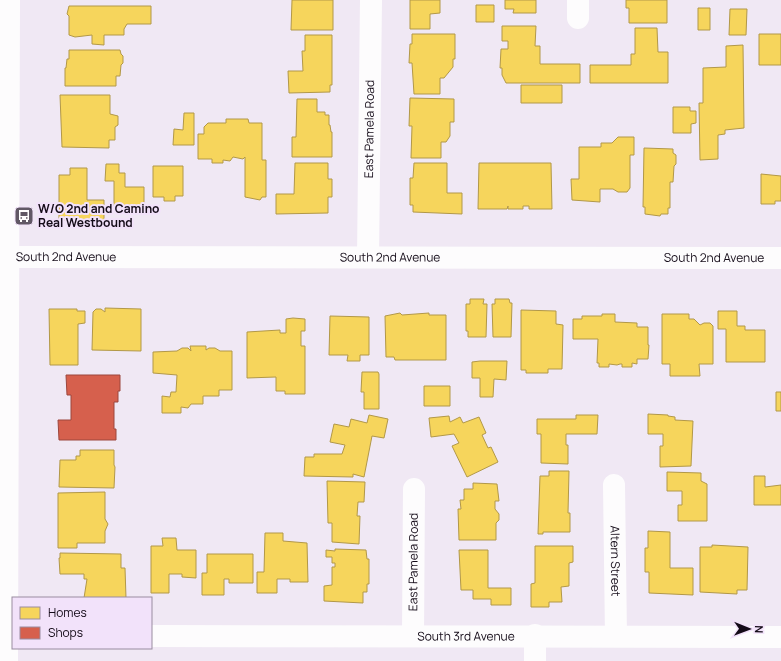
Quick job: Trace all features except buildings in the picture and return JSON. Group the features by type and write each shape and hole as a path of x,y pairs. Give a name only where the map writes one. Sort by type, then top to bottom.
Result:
{"street":[{"path":"7,661 10,636 4,257 9,0"},
{"name":"East Pamela Road","path":"368,257 371,0"},
{"name":"South 2nd Avenue","path":"4,257 781,258"},
{"name":"Altern Street","path":"614,486 616,636"},
{"name":"East Pamela Road","path":"413,635 414,489"},
{"path":"535,635 535,661"},
{"name":"South 3rd Avenue","path":"152,636 535,635 781,637"}],"place":[{"name":"W/O 2nd and Camino Real Westbound","path":"24,216"}]}
